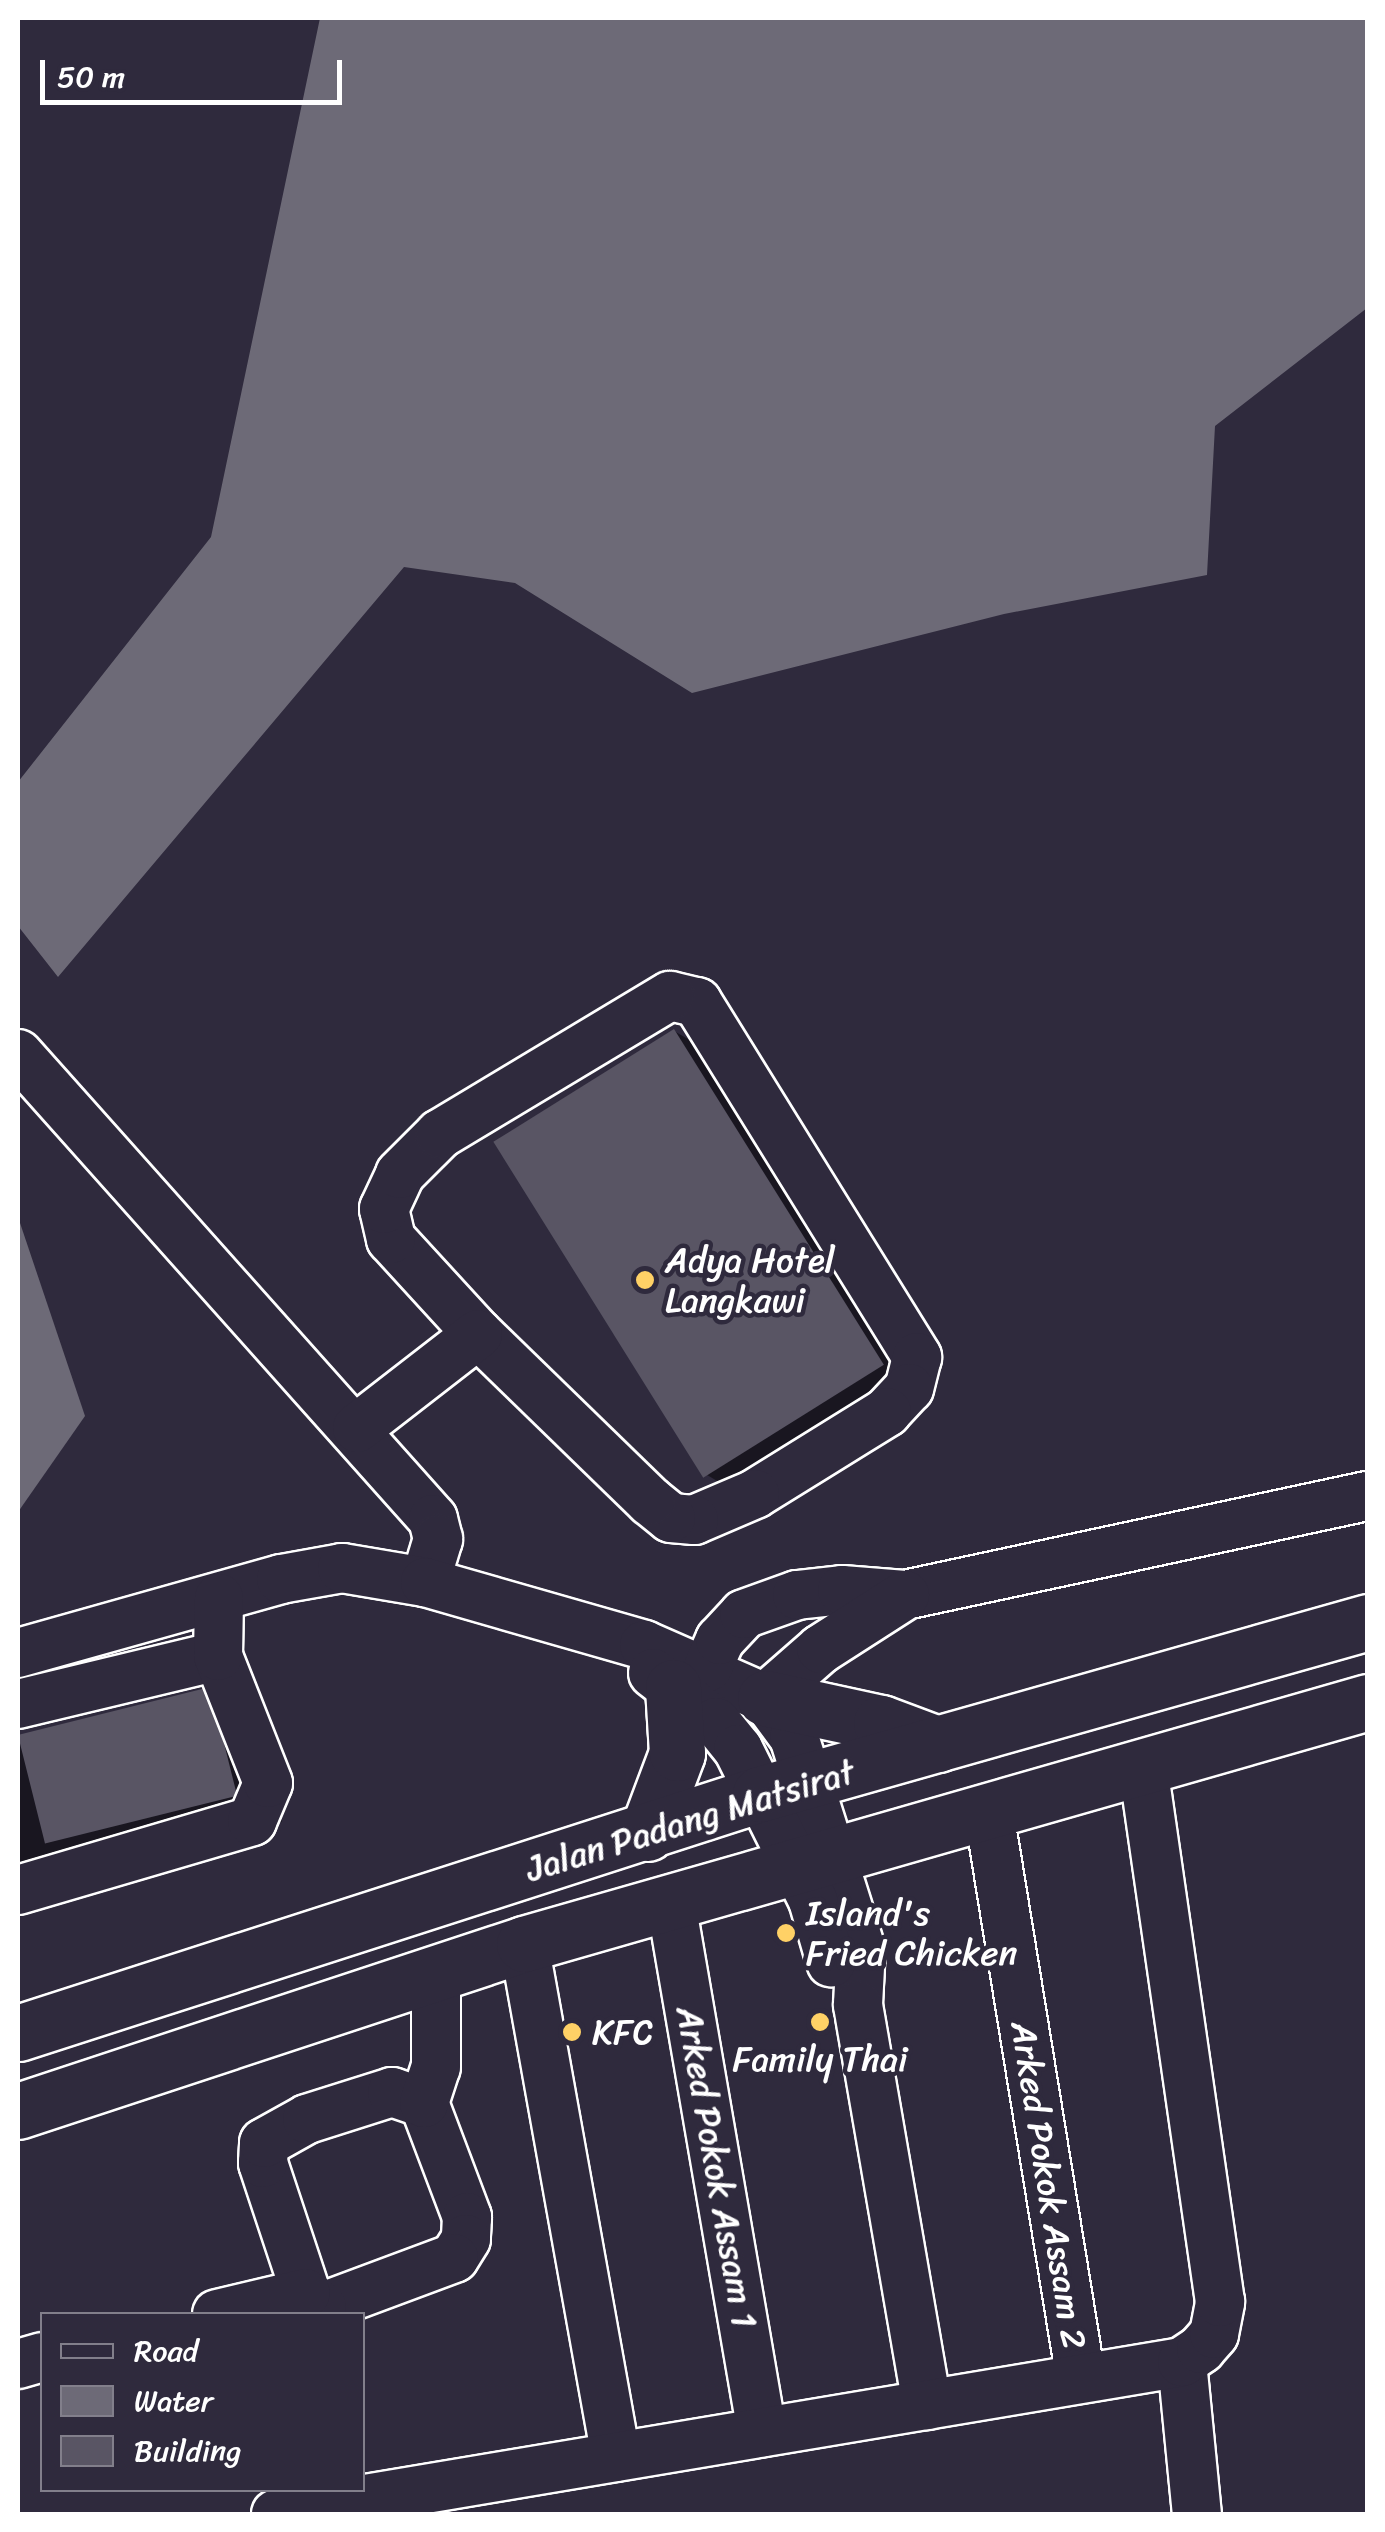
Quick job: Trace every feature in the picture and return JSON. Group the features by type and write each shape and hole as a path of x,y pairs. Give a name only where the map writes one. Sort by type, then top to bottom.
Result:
{"main road":[{"name":"Jalan Padang Matsirat","path":"18,2033 784,1788 1368,1622"},
{"path":"647,1833 677,1753 690,1677"},
{"path":"765,1698 881,1723 937,1744"},
{"name":"Jalan Padang Matsirat","path":"18,2110 524,1944 1368,1702"}],"street":[{"path":"670,996 697,1002 917,1357 909,1388 887,1412 755,1494 694,1520 671,1518 650,1501 478,1334 391,1239 384,1209 400,1174 440,1134 670,996"},
{"path":"18,1054 357,1428 434,1519 438,1539 424,1582"},
{"path":"357,1428 478,1334"},
{"path":"690,1677 744,1614 842,1590 905,1595 1368,1496"},
{"path":"18,1652 342,1568 424,1582 602,1635 690,1677 765,1698 788,1725 784,1788"},
{"path":"765,1698 821,1649 905,1595"},
{"path":"18,1890 252,1821 268,1782 218,1656 219,1598"},
{"path":"18,1704 218,1656"},
{"path":"690,1677 729,1736 784,1788 815,1862 861,1949 858,2005 927,2405"},
{"path":"276,2514 472,2498 616,2457 1182,2362 1214,2334 1220,2302 1143,1767"},
{"name":"Arked Pokok Assam 2","path":"989,1813 1081,2378"},
{"name":"Arked Pokok Assam 1","path":"671,1903 762,2432"},
{"path":"524,1944 616,2457"},
{"path":"424,2103 392,2092 307,2118 264,2144 264,2162 306,2292 322,2307 454,2258 466,2240 466,2218 424,2103 436,2067 436,1972"},
{"path":"225,2312 306,2292"},
{"path":"1182,2362 1197,2514"}],"water":[{"path":"320,18 1367,18 1367,308 1215,426 1207,575 1004,614 692,693 515,583 404,567 58,977 18,926 18,782 211,537"},
{"path":"18,1217 85,1416 18,1512"}],"building":[{"path":"674,1029 884,1365 703,1478 493,1142"},
{"path":"210,1687 237,1796 45,1844 18,1735"}],"place":[{"name":"Adya Hotel Langkawi","path":"645,1280"},
{"name":"Island's Fried Chicken","path":"786,1933"},
{"name":"Family Thai","path":"820,2022"},
{"name":"KFC","path":"572,2032"}]}
